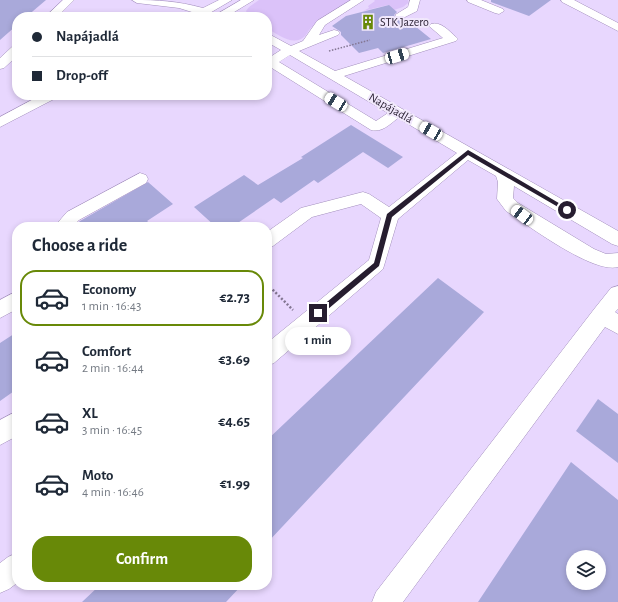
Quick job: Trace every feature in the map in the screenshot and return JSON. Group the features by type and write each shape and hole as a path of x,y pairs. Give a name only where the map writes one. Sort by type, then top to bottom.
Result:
{"street":[{"path":"56,12 69,0"},
{"path":"137,0 180,5 207,12"},
{"path":"217,12 226,0"},
{"path":"220,12 249,0"},
{"path":"309,41 321,23 359,0"},
{"path":"401,15 413,9 415,0"},
{"path":"472,0 499,11"},
{"path":"566,0 618,28"},
{"path":"334,75 452,39 435,26"},
{"path":"272,61 309,41 334,33"},
{"name":"Napájadlá","path":"272,40 618,240"},
{"path":"0,65 12,54"},
{"path":"272,63 376,127 398,112"},
{"path":"0,123 42,100"},
{"path":"272,352 377,264 390,216 468,152"},
{"path":"504,173 506,182 505,199 512,207 588,254 601,260 613,262 618,260"},
{"path":"67,222 73,216 140,179"},
{"path":"272,237 307,212 363,198 390,216"},
{"path":"386,602 610,320 618,294"},
{"path":"0,310 12,302"},
{"path":"0,434 12,426"},
{"path":"0,580 12,570"}],"path":[{"path":"309,60 326,52 370,40"},
{"path":"272,289 306,323"}],"shaded area":[{"path":"259,0 353,0 312,27 302,39 297,40 286,39 272,31 272,12 246,12 249,7"},
{"path":"374,0 408,0 408,3 403,7 394,10 388,5 363,11 369,8 368,6 375,1"}],"building":[{"path":"0,0 46,0 32,12 12,12 12,29 0,40"},
{"path":"491,0 551,0 529,16 491,2"},
{"path":"389,5 397,12 394,15 396,18 405,18 431,39 383,53 378,48 359,53 341,35 341,32 332,26 346,16"},
{"path":"351,125 403,157 388,168 363,152 318,183 314,180 281,203 274,198 239,222 210,222 194,207 244,175 258,185 303,158 301,157"},
{"path":"148,182 173,204 147,221 148,222 79,222"},
{"path":"438,278 484,312 272,538 272,435"},
{"path":"12,335 12,393 0,401 0,343"},
{"path":"598,399 618,414 618,463 576,431"},
{"path":"571,462 618,500 618,602 478,602"},
{"path":"95,590 237,590 226,602 82,602"}],"place":[{"name":"STK Jazero","path":"368,22"}],"route":[{"path":"318,313 377,264 390,216 468,152 567,210"}]}
